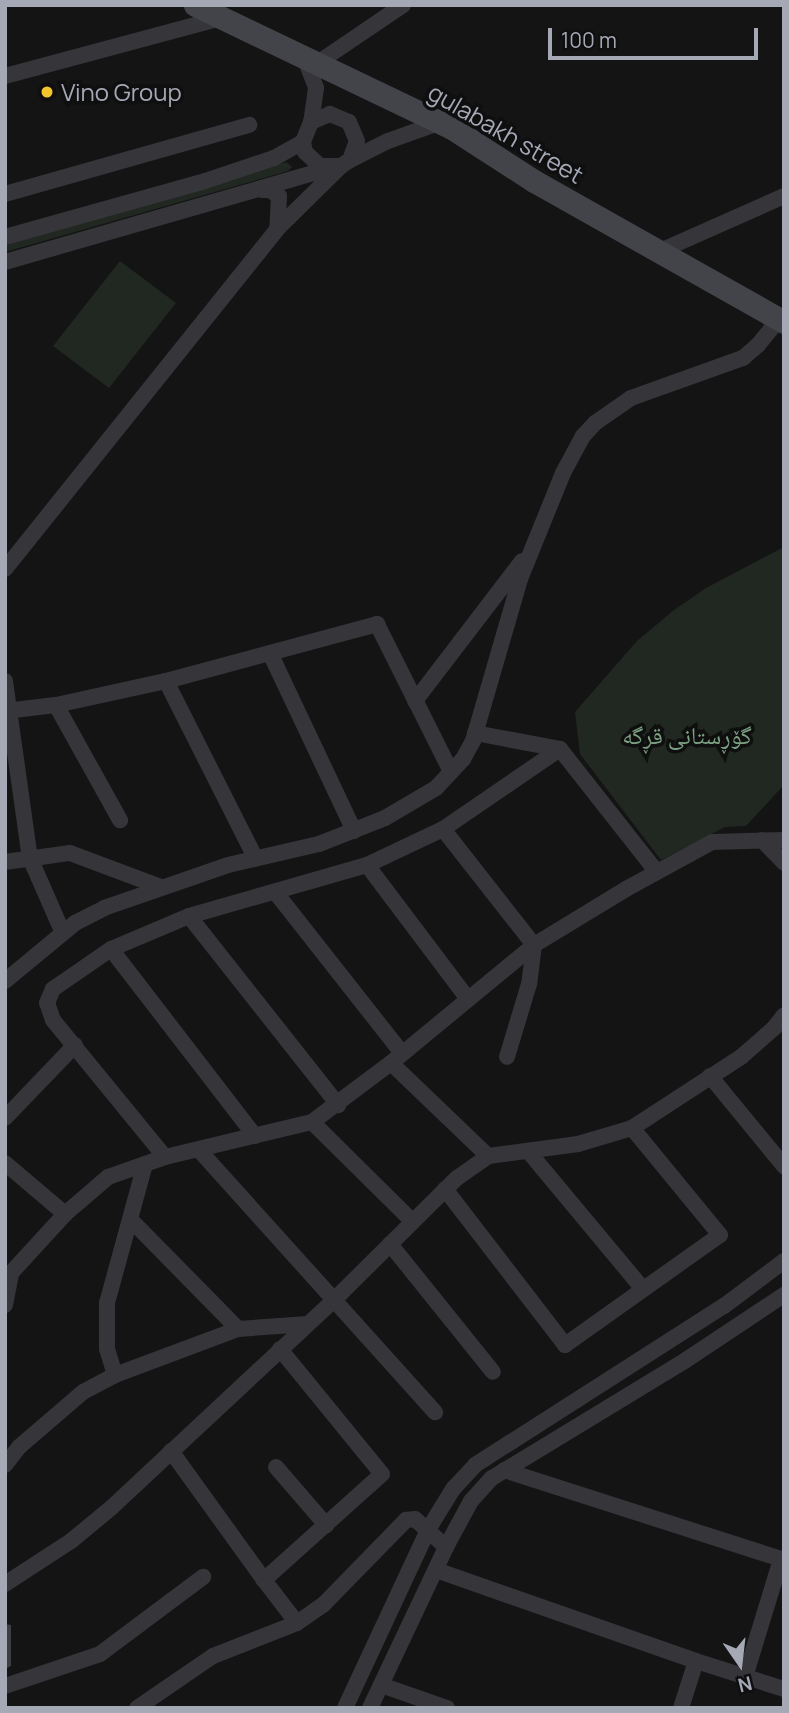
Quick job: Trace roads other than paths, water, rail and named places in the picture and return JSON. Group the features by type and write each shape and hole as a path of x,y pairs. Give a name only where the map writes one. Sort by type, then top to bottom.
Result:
{"street":[{"name":"gulabakh street","path":"195,5 218,19 441,122 534,181 782,320"},
{"path":"5,237 205,181 274,158 303,142 310,122 316,88 310,61 402,5"},
{"path":"5,76 218,19"},
{"path":"5,569 277,229 340,165 357,141 349,122 330,114 310,122"},
{"path":"5,262 262,190 340,165 388,141 441,122"},
{"path":"5,194 249,125"},
{"path":"303,142 311,161 340,165"},
{"path":"262,190 270,190 279,197 277,229"},
{"path":"660,251 784,196"},
{"path":"5,981 63,933 93,913 161,887 255,858 319,845 412,804 436,789 463,759 475,733 496,655 536,542 572,453 595,422 631,398 743,358 782,320"},
{"path":"415,701 536,542"},
{"path":"6,711 56,705 166,681 377,624 451,772"},
{"path":"270,653 354,831"},
{"path":"5,681 6,711 30,858 63,933"},
{"path":"166,681 255,858"},
{"path":"56,705 120,820"},
{"path":"475,733 560,749 656,871"},
{"path":"165,1157 54,1020 47,1003 53,989 111,949 189,916 367,865 443,829 560,749"},
{"path":"443,829 534,945 529,984 507,1057"},
{"path":"762,840 784,863"},
{"path":"5,1305 7,1271 65,1214 108,1177 165,1157 312,1122 397,1058 534,945 656,871 712,842 784,840"},
{"path":"5,862 70,853 161,887"},
{"path":"367,865 468,999"},
{"path":"276,893 397,1058 488,1156"},
{"path":"189,916 338,1105"},
{"path":"111,949 255,1136"},
{"path":"5,1584 88,1527 334,1300 445,1189 488,1156 578,1144 632,1128 740,1057 774,1028 784,1015"},
{"path":"5,1118 75,1045"},
{"path":"710,1076 784,1166"},
{"path":"312,1122 412,1221"},
{"path":"445,1189 565,1345 720,1234 632,1128"},
{"path":"199,1150 435,1412"},
{"path":"528,1151 643,1289"},
{"path":"5,1163 65,1214"},
{"path":"115,1375 107,1349 107,1303 145,1164"},
{"path":"131,1220 239,1329"},
{"path":"390,1244 493,1372"},
{"path":"345,1708 429,1528 453,1489 475,1465 724,1306 784,1261"},
{"path":"370,1708 446,1547 471,1501 504,1469 686,1360 784,1295"},
{"path":"5,1465 19,1447 83,1392 115,1375 239,1329 308,1324"},
{"path":"264,1580 382,1474 281,1349"},
{"path":"171,1451 297,1623"},
{"path":"276,1466 326,1524"},
{"path":"504,1469 782,1559 745,1677"},
{"path":"137,1708 213,1656 297,1623 323,1605 399,1524 415,1519 429,1528 446,1547"},
{"path":"436,1570 784,1689"},
{"path":"5,1686 100,1654 202,1577"},
{"path":"681,1708 696,1661"},
{"path":"380,1685 447,1708"}],"place":[{"name":"Vino Group","path":"47,92"}],"park label":[{"name":"گۆڕستانی قڕگە","path":"687,735"}]}
